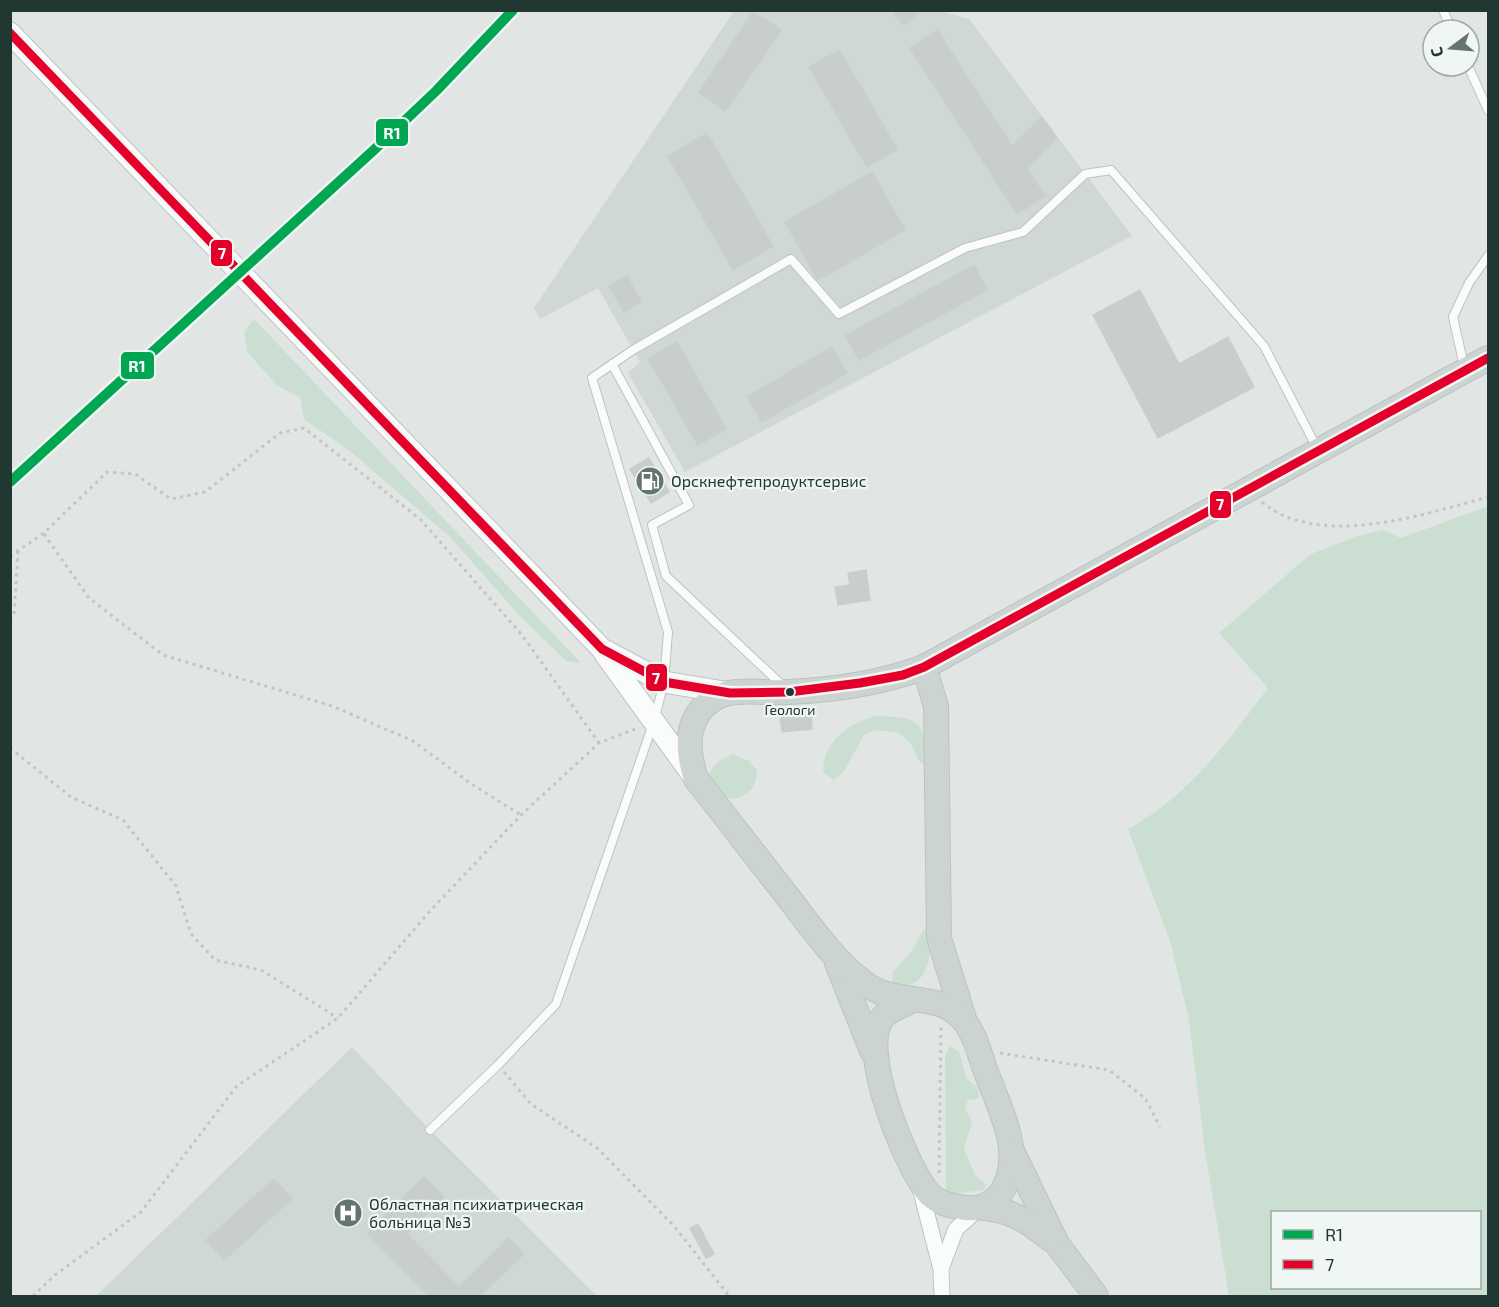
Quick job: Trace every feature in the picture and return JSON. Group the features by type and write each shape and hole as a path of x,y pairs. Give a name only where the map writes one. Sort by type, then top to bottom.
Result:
{"main road":[{"path":"10,33 602,649 696,779 833,956 870,988 911,1001 941,1003 965,1022"},
{"path":"602,649 664,682 730,693 789,692 903,675 924,667 1488,358"},
{"path":"924,667 936,706 939,938 965,1022 1005,1120 1012,1151 1057,1244 1096,1296"},
{"path":"696,779 689,758 688,741 692,725 712,700 730,693"},
{"path":"833,956 874,1057 901,1141 917,1176 928,1192 948,1205 998,1209 1017,1215 1057,1244"},
{"path":"874,1057 874,1040 880,1021 886,1013 911,1001"},
{"path":"981,1209 994,1202 1004,1186 1012,1151"}],"street":[{"path":"917,1176 941,1269 942,1296"},
{"path":"941,1269 956,1229 981,1209"}],"lane":[{"path":"1473,78 1488,110"},
{"path":"430,1130 498,1065 556,1004 654,721 664,682 668,632 592,378 791,259 839,314 965,248 1023,232 1085,174 1111,170 1264,346 1318,451"},
{"path":"1465,370 1453,318 1469,283 1488,256"},
{"path":"612,364 689,505 652,525 666,576 789,692"},
{"path":"652,580 666,576"}],"path":[{"path":"10,556 44,533 107,472 135,474 171,499 205,492 280,433 304,428 420,519 522,635 599,743"},
{"path":"1248,490 1266,505 1308,524 1339,527 1418,516 1488,497"},
{"path":"44,533 89,598 164,655 333,706 413,741 470,783 521,815"},
{"path":"10,620 14,615 18,550"},
{"path":"33,1296 55,1275 141,1212 237,1086 338,1018 429,912 521,815 599,743 654,721"},
{"path":"10,748 71,797 123,820 176,886 191,934 215,960 261,970 338,1018"},
{"path":"939,1201 941,1003"},
{"path":"977,1049 1110,1070 1144,1098 1160,1127"},
{"path":"498,1065 531,1104 605,1156 674,1226 729,1296"}],"shaded area":[{"path":"936,10 969,19 1132,236 685,472 628,373 640,362 598,288 540,319 534,308 734,11"},
{"name":"Областная психиатрическая больница №3","path":"352,1047 430,1130 597,1296 96,1296"}],"green space":[{"path":"254,319 581,663 566,661 521,617 449,536 351,452 304,419 300,398 277,385 247,352 244,332"},
{"path":"1488,506 1488,1296 1229,1296 1205,1151 1189,1020 1170,941 1128,829 1170,801 1206,766 1268,688 1219,633 1311,554 1357,536 1383,530 1401,538"},
{"path":"875,716 903,718 918,726 923,732 929,769 918,760 912,745 899,733 876,730 864,735 844,771 834,780 823,772 827,751 839,735 855,724"},
{"path":"733,754 749,761 757,771 751,789 735,799 723,796 708,778 717,763"},
{"path":"931,928 929,960 921,977 914,983 892,987 893,972 912,951 924,929"},
{"path":"950,1046 959,1051 966,1078 977,1087 979,1098 968,1100 965,1109 972,1122 964,1149 975,1175 986,1185 984,1190 953,1194 946,1190 945,1056"}],"building":[{"path":"891,10 918,10 919,12 904,25"},
{"path":"753,12 782,30 725,111 699,92"},
{"path":"937,30 1012,146 1042,117 1057,138 1027,169 1045,196 1017,214 910,48"},
{"path":"839,50 897,149 867,167 809,67"},
{"path":"707,133 773,246 733,270 668,156"},
{"path":"872,172 905,230 818,280 785,222"},
{"path":"974,265 987,290 859,360 846,335"},
{"path":"627,276 641,302 624,312 609,286"},
{"path":"1140,290 1179,364 1228,337 1254,387 1158,438 1093,315"},
{"path":"677,342 726,429 698,445 648,358"},
{"path":"832,347 847,373 762,422 747,397"},
{"name":"Орскнефтепродуктсервис","path":"649,458 669,492 651,503 630,469"},
{"path":"866,570 870,600 838,605 835,587 850,585 848,573"},
{"path":"811,714 812,729 782,732 780,717"},
{"path":"424,1177 444,1197 407,1234 459,1287 509,1238 524,1254 480,1296 429,1296 367,1233"},
{"path":"274,1179 292,1199 224,1260 206,1240"},
{"path":"698,1224 714,1254 706,1258 690,1228"}],"transit line":[{"name":"R1","path":"10,482 375,149 436,91 513,10"},
{"name":"7","path":"10,33 602,649 664,682 730,693 789,692 860,683 903,675 924,667 1488,358"}],"place":[{"name":"Орскнефтепродуктсервис","path":"650,481"},
{"name":"Геологи","path":"790,692"},
{"name":"Областная психиатрическая больница №3","path":"348,1213"}]}
